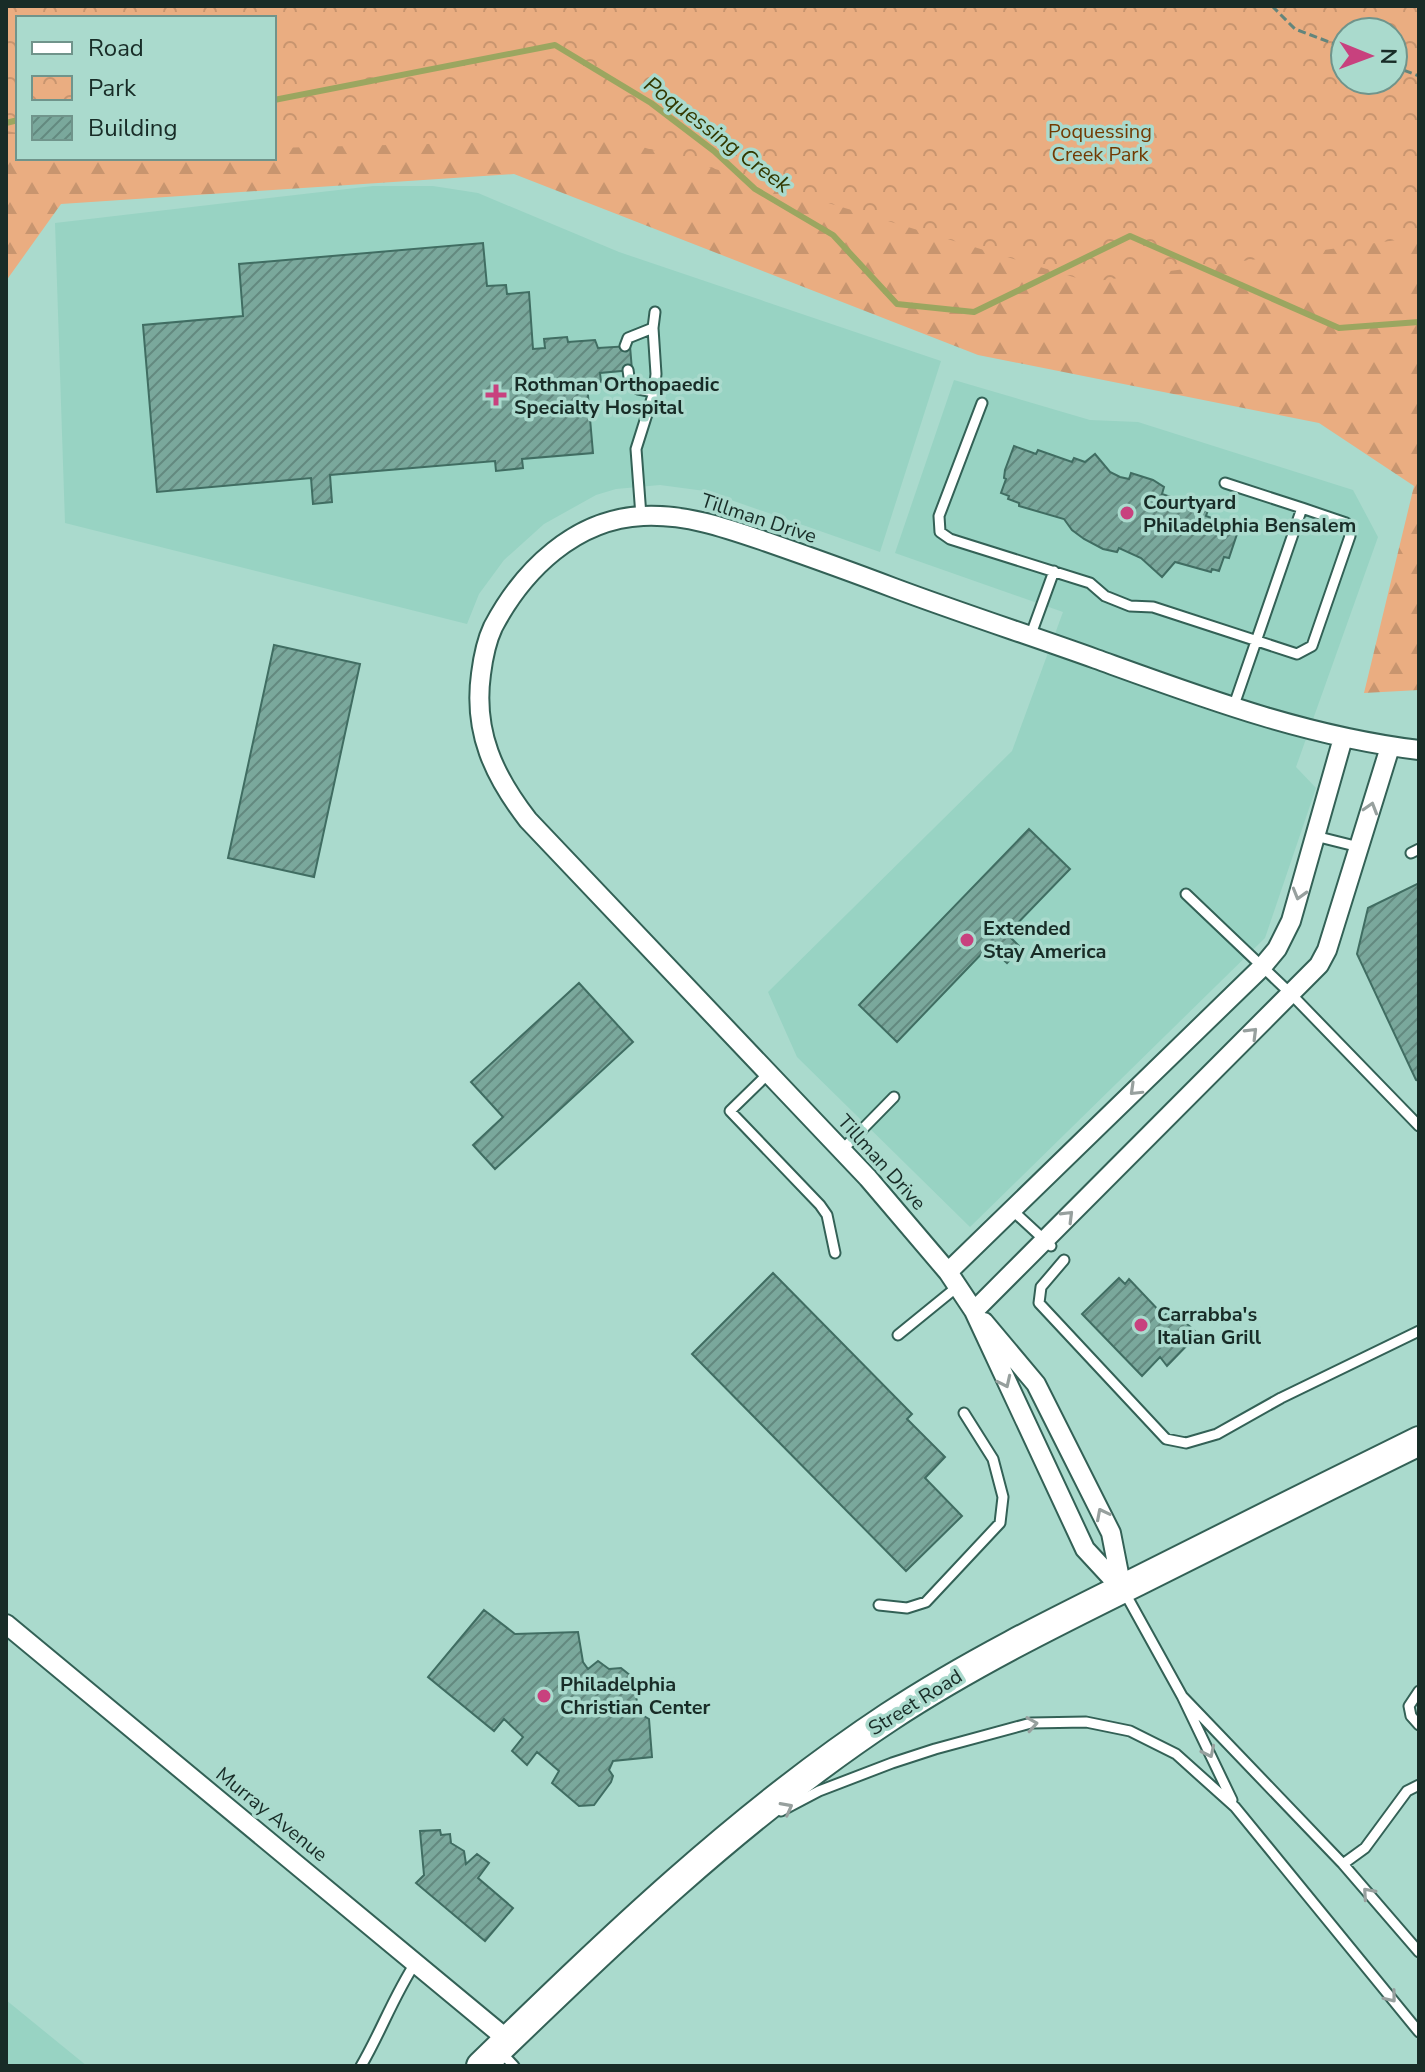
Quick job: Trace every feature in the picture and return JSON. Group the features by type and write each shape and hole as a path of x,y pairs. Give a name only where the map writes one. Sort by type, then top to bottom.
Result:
{"main road":[{"name":"Street Road","path":"501,2055 659,1896 718,1844 807,1774 928,1692 988,1657 1419,1441"}],"street":[{"name":"Tillman Drive","path":"1122,1589 1085,1549 974,1311 953,1279 842,1150 528,820 508,795 492,766 479,720 478,691 484,652 491,632 513,592 544,557 568,541 599,525 641,516 685,517 715,524 1233,708 1343,738 1419,750"},
{"path":"953,1279 1012,1210 1262,967 1286,935 1343,738"},
{"path":"974,1311 1048,1243 1319,965 1327,950 1390,747"},
{"name":"Tillman Drive","path":"974,1311 1036,1384 1111,1533 1122,1589"},
{"name":"Murray Avenue","path":"6,1624 416,1962 501,2055"}],"lane":[{"path":"641,516 636,449 654,392 655,312"},
{"path":"625,346 628,338 653,328"},
{"path":"628,370 630,384 654,392"},
{"path":"982,403 939,516 940,532 950,539 1090,583 1116,602 1153,607 1297,654 1312,646 1350,536 1346,523 1225,483"},
{"path":"1233,708 1302,508"},
{"path":"1030,637 1054,571"},
{"path":"1315,836 1359,847"},
{"path":"1186,894 1291,994 1419,1126"},
{"path":"769,1073 730,1111 820,1205 827,1215 835,1253"},
{"path":"842,1150 894,1097"},
{"path":"1012,1210 1048,1243"},
{"path":"1064,1260 1041,1287 1039,1303 1166,1439 1186,1443 1217,1434 1281,1398 1419,1331"},
{"path":"898,1335 953,1279"},
{"path":"879,1605 907,1608 926,1602 1000,1523 1003,1497 993,1459 964,1413"},
{"path":"1122,1589 1182,1696 1235,1807"},
{"path":"1419,1691 1409,1706 1411,1716 1419,1725"},
{"path":"1182,1696 1343,1864 1419,1952"},
{"path":"718,1844 819,1791 892,1763 985,1734 1042,1722 1086,1722 1130,1731 1176,1754 1235,1807 1419,2032"},
{"path":"1343,1864 1365,1848 1407,1791 1419,1785"},
{"path":"361,2066 377,2040 396,1991 416,1962"}],"path":[{"path":"1272,6 1295,29 1329,42"}],"shaded area":[{"name":"Rothman Orthopaedic Specialty Hospital","path":"373,186 433,186 478,193 619,252 941,361 880,552 705,491 660,485 616,489 596,495 544,524 504,560 479,594 467,624 65,523 55,223"},
{"path":"954,380 1090,420 1138,422 1353,490 1378,537 1296,767 1316,788 1265,938 970,1227 797,1057 768,992 1012,751 1063,612 895,553"},
{"path":"6,2000 87,2066 6,2066"}],"green space":[{"name":"Poquessing Creek Park","path":"6,6 1419,6 1419,690 1364,693 1414,486 1319,423 978,355 514,174 61,204 6,281"},
{"name":"Poquessing Creek Park","path":"6,6 1419,6 1419,237 1090,282 616,139 276,148 276,16 16,16 16,133 6,131"}],"building":[{"path":"483,243 487,286 506,285 507,294 529,292 533,349 545,348 544,339 567,337 568,342 595,340 598,348 630,346 632,370 600,373 601,382 587,384 593,453 522,459 523,468 496,471 495,461 330,475 332,502 313,504 311,478 157,492 143,325 243,316 239,264"},
{"name":"Courtyard Philadelphia Bensalem","path":"1014,446 1036,454 1038,450 1072,462 1074,458 1085,462 1095,454 1110,472 1120,477 1129,479 1131,473 1153,480 1164,487 1162,494 1208,510 1206,516 1239,528 1229,558 1224,557 1219,571 1212,569 1211,572 1175,562 1162,577 1141,558 1119,548 1117,552 1103,549 1084,539 1064,519 1019,506 1019,503 1001,493"},
{"path":"274,645 360,664 314,877 228,858"},
{"name":"Extended Stay America","path":"1029,829 1070,869 1007,934 1021,948 1007,963 989,946 897,1042 859,1005"},
{"path":"1419,883 1419,1081 1357,954 1368,908"},
{"path":"579,983 633,1042 495,1169 473,1145 503,1117 471,1082"},
{"path":"773,1273 912,1414 907,1419 945,1457 925,1478 962,1516 906,1571 692,1354"},
{"name":"Carrabba's Italian Grill","path":"1119,1278 1125,1284 1129,1279 1164,1316 1171,1309 1198,1334 1167,1366 1160,1357 1142,1376 1082,1314"},
{"name":"Philadelphia Christian Center","path":"484,1610 515,1634 578,1632 583,1662 588,1669 598,1661 609,1669 621,1668 636,1680 637,1712 649,1719 652,1757 613,1761 609,1770 613,1776 611,1782 594,1805 579,1806 552,1783 559,1771 537,1752 527,1765 512,1751 523,1737 504,1719 494,1731 428,1677"},
{"path":"440,1830 441,1835 450,1834 451,1843 464,1851 466,1864 477,1854 489,1863 478,1878 513,1908 485,1941 416,1883 424,1875 420,1831"}],"waterway":[{"name":"Poquessing Creek","path":"276,100 555,45 651,103 714,151 755,189 833,235 897,304 974,312 1130,236 1339,328 1419,322"},
{"name":"Poquessing Creek","path":"6,123 16,120"}],"place":[{"name":"Rothman Orthopaedic Specialty Hospital","path":"496,395"},
{"name":"Courtyard Philadelphia Bensalem","path":"1127,513"},
{"name":"Extended Stay America","path":"967,940"},
{"name":"Carrabba's Italian Grill","path":"1141,1325"},
{"name":"Philadelphia Christian Center","path":"544,1696"}]}
